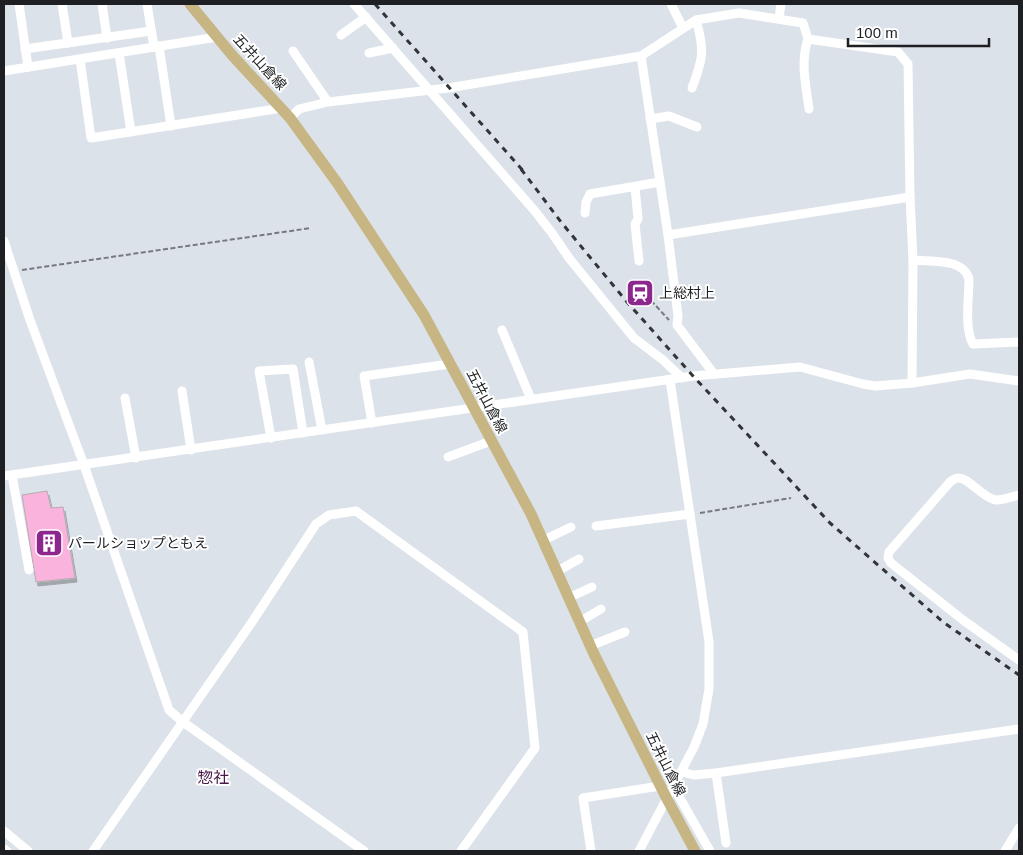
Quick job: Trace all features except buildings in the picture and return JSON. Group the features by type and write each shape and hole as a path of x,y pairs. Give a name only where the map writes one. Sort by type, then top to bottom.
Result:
{"main road":[{"name":"五井山倉線","path":"190,4 290,118 338,184 424,315 531,514 590,646 667,800 695,851"}],"street":[{"path":"19,4 28,67"},
{"path":"62,4 68,43"},
{"path":"102,4 107,38"},
{"path":"147,4 151,31 157,47 172,126"},
{"path":"354,4 534,210 569,258 634,338 663,360 682,378"},
{"path":"671,4 683,28"},
{"path":"779,18 781,4"},
{"path":"290,118 299,109 328,102 430,90 641,56 696,20 739,8 803,23 808,39 805,48 804,66 809,109"},
{"path":"341,35 366,17"},
{"path":"692,88 702,62 702,38 696,20"},
{"path":"25,49 151,31"},
{"path":"4,71 217,37"},
{"path":"808,39 898,52 908,64 913,260 912,383"},
{"path":"369,54 393,48"},
{"path":"293,51 328,102"},
{"path":"119,53 131,132"},
{"path":"641,56 668,235 678,316 677,325 714,374"},
{"path":"80,59 91,138 282,108"},
{"path":"650,119 669,116 697,127"},
{"path":"585,213 586,202 590,194 660,182"},
{"path":"635,186 638,219 635,224 639,261"},
{"path":"668,235 910,197"},
{"path":"4,241 30,320 84,465 169,710 183,722 364,851"},
{"path":"913,260 949,263 962,267 967,272 969,279 968,325 970,339 974,344 1019,342"},
{"path":"502,330 531,399"},
{"path":"309,362 322,430"},
{"path":"372,423 364,376 450,364"},
{"path":"30,570 8,476 473,407 714,374 800,367 875,386 912,383 970,374 1019,381"},
{"path":"271,438 259,371 293,369 303,433"},
{"path":"639,851 682,772 703,724 709,689 709,642 670,380"},
{"path":"182,391 191,450"},
{"path":"126,398 136,458"},
{"path":"448,457 491,441"},
{"path":"1019,495 994,500 963,479 958,478 950,482 889,552 888,558 891,563 963,620 1019,660"},
{"path":"93,851 252,622 316,524 329,515 356,511 524,632 535,748 461,851"},
{"path":"596,526 690,514"},
{"path":"542,541 571,527"},
{"path":"556,572 578,559"},
{"path":"568,598 592,587"},
{"path":"579,622 601,609"},
{"path":"590,646 625,632"},
{"path":"682,772 694,775 716,773 1019,729"},
{"path":"716,773 726,843"},
{"path":"591,851 583,798 660,786"},
{"path":"673,786 710,851"},
{"path":"1005,851 1019,828"},
{"path":"4,831 28,851"}],"path":[{"path":"14,271 311,228"},
{"path":"646,295 666,318 677,325"},
{"path":"690,514 791,498"}],"railway":[{"path":"375,4 526,174"},
{"path":"521,169 561,222 627,302 830,523 943,622 1019,675"}],"place":[{"name":"上総村上","path":"640,293"},
{"name":"パールショップともえ","path":"49,543"}],"district":[{"name":"惣社","path":"213,777"}]}
